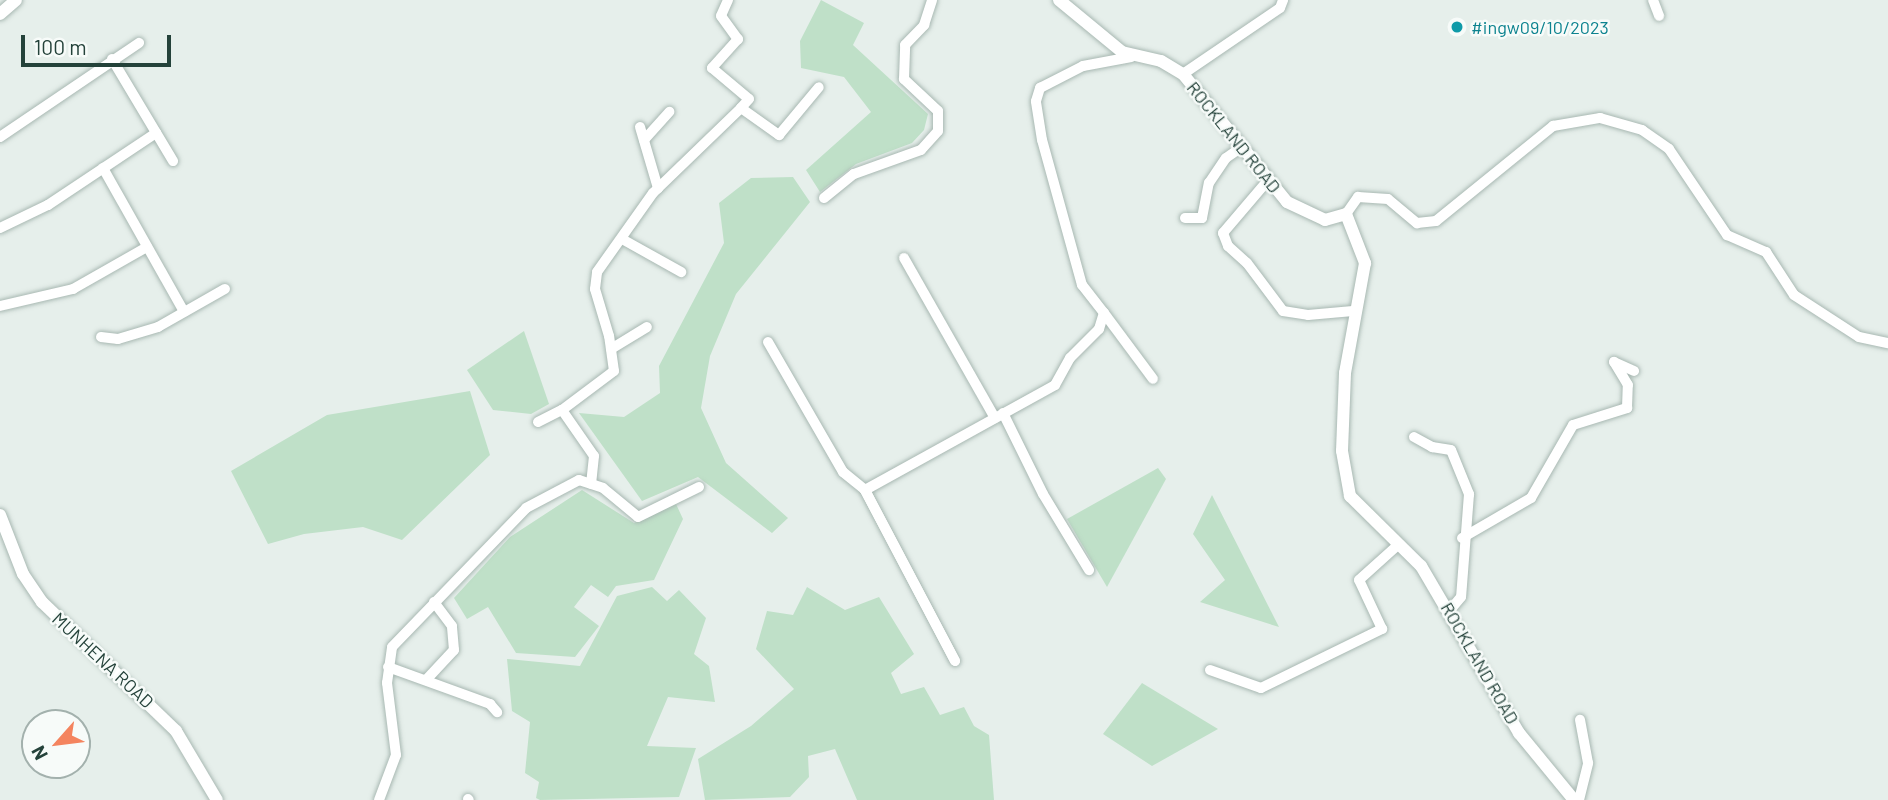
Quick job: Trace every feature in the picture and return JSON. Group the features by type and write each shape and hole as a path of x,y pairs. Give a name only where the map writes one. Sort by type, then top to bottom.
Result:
{"street":[{"path":"0,13 16,0"},
{"path":"538,422 562,410 614,372 611,349 594,289 597,272 658,188 749,99 712,68 738,39 721,16 728,0"},
{"path":"824,198 854,174 921,150 938,131 937,111 904,79 905,46 924,25 932,0"},
{"name":"ROCKLAND ROAD","path":"1059,0 1131,57 1161,61 1183,74 1287,202 1307,215 1325,220 1346,214 1366,263 1353,311 1345,373 1343,469 1350,496 1421,566 1450,610 1519,733 1576,800"},
{"path":"1183,74 1280,8 1283,0"},
{"path":"1653,0 1659,16"},
{"path":"0,137 139,43"},
{"path":"1131,57 1083,66 1040,88 1036,101 1042,139 1082,285 1153,379"},
{"path":"112,59 173,161"},
{"path":"741,108 779,135 819,87"},
{"path":"644,140 668,112"},
{"path":"1346,214 1358,197 1388,199 1417,223 1436,221 1553,126 1600,118 1642,130 1669,149 1727,235 1766,252 1794,296 1859,338 1888,344"},
{"path":"640,127 658,188"},
{"path":"0,228 48,205 156,133"},
{"path":"1185,218 1202,218 1209,183 1226,158 1241,148"},
{"path":"103,168 184,312"},
{"path":"1269,179 1223,233 1228,246 1247,263 1283,311 1308,315 1353,311"},
{"path":"622,239 681,272"},
{"path":"0,306 73,289 147,247"},
{"path":"904,258 1089,570"},
{"path":"101,337 138,334 225,289"},
{"path":"865,490 1055,385 1070,358 1099,329 1104,313"},
{"path":"611,349 647,327"},
{"path":"768,342 843,472 865,490 923,599 955,661 865,490"},
{"path":"1462,538 1531,498 1573,425 1627,408 1628,385 1614,362 1634,371"},
{"path":"562,410 594,456 592,484"},
{"path":"1414,437 1432,447 1451,450 1460,464 1469,494 1462,538 1461,597 1450,610"},
{"path":"379,800 396,755 388,667 398,639 526,508 570,482 603,488 638,517 699,487"},
{"name":"MUNHENA ROAD","path":"0,515 23,574 42,602 176,731 217,800"},
{"path":"1210,670 1261,688 1382,629 1359,580 1399,544"},
{"path":"426,680 454,650 452,626 434,602"},
{"path":"388,667 490,704 497,712"},
{"path":"1576,800 1588,763 1580,719"}],"green space":[{"path":"821,0 864,23 853,45 928,114 924,130 912,143 856,164 820,192 806,170 871,112 844,77 801,68 800,41"},
{"path":"793,177 810,202 736,294 710,356 701,408 726,463 788,518 772,533 698,477 642,501 579,413 624,417 660,393 659,366 724,243 719,203 751,178"},
{"path":"524,331 549,404 531,414 493,410 467,370"},
{"path":"470,391 490,455 402,540 363,527 304,534 268,544 231,471 327,415"},
{"path":"1158,468 1166,479 1107,587 1067,519"},
{"path":"582,490 634,523 676,504 683,519 654,580 616,586 608,597 591,585 574,607 599,626 575,657 516,653 488,607 467,619 454,598 510,537"},
{"path":"1212,495 1279,627 1200,602 1225,580 1193,534"},
{"path":"652,587 667,601 679,590 706,618 694,654 709,666 715,702 668,697 647,746 696,748 679,797 536,798 539,782 525,773 530,722 512,711 507,659 580,666 617,596"},
{"path":"807,587 845,610 879,597 914,654 891,673 901,694 924,687 940,715 964,707 974,726 989,735 994,800 857,800 835,749 808,756 809,777 790,797 705,800 698,759 751,726 794,689 756,649 767,611 793,615"},
{"path":"1142,683 1218,729 1152,766 1103,734"}],"place":[{"name":"#ingw09/10/2023","path":"1457,27"}]}
